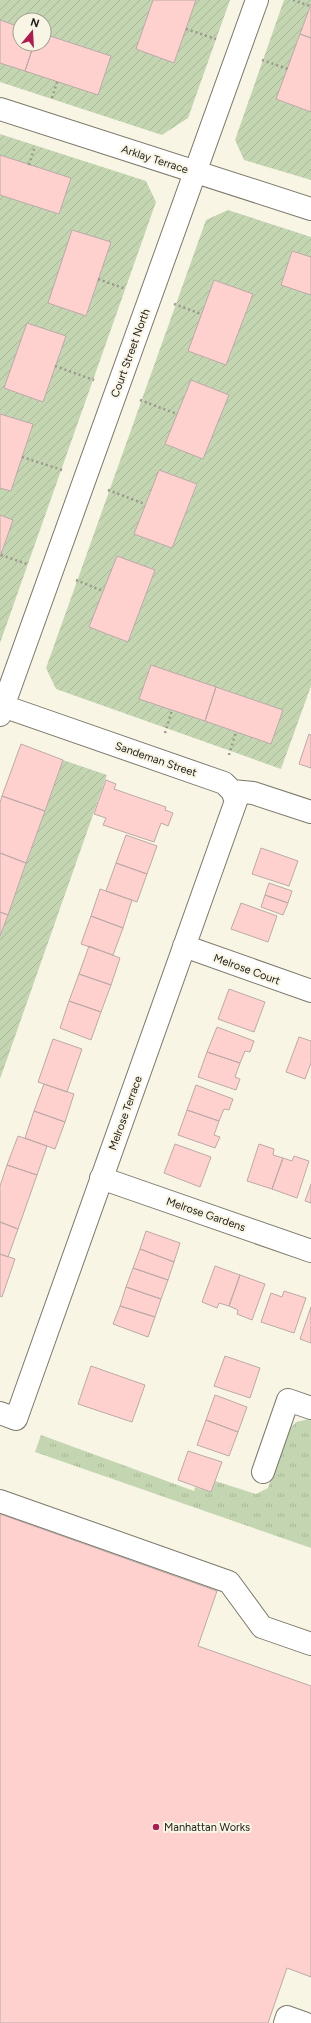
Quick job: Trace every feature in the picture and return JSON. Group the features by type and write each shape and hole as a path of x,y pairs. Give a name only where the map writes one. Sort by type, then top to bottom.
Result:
{"street":[{"name":"Court Street North","path":"1,708 257,0"},
{"name":"Arklay Terrace","path":"0,109 311,209"},
{"name":"Sandeman Street","path":"1,708 224,783 232,791 253,793 311,812"},
{"name":"Melrose Terrace","path":"0,1413 16,1419 236,801 232,791"},
{"name":"Melrose Court","path":"184,946 311,991"},
{"name":"Melrose Gardens","path":"102,1178 311,1251"},
{"path":"263,1472 288,1400 311,1408"},
{"path":"0,1501 229,1582 262,1626 311,1644"},
{"path":"285,2023 287,2017 304,2023"}],"path":[{"path":"293,0 310,6"},
{"path":"186,29 220,41"},
{"path":"258,58 288,69"},
{"path":"50,104 57,82"},
{"path":"29,165 37,141"},
{"path":"98,279 130,290"},
{"path":"170,303 201,314"},
{"path":"55,366 98,381"},
{"path":"137,399 177,414"},
{"path":"22,457 66,471"},
{"path":"105,489 145,504"},
{"path":"1,555 33,566"},
{"path":"71,578 103,591"},
{"path":"165,733 172,710"},
{"path":"228,756 236,732"}],"green space":[{"path":"0,0 230,0 188,118 162,135 0,82"},
{"path":"284,0 311,0 311,180 244,160 235,140"},
{"path":"0,134 146,181 156,202 0,643"},
{"path":"228,210 311,237 311,686 281,769 56,689 46,668 206,220"},
{"path":"63,760 107,775 0,1079 0,936"},
{"path":"309,1419 311,1420 311,1548 35,1452 41,1435 194,1491 195,1487 211,1492 215,1481 256,1494 268,1488 287,1432 296,1422"}],"building":[{"path":"153,0 196,0 174,63 136,49"},
{"path":"311,4 311,38 300,34"},
{"path":"0,20 12,24 12,52 31,52 25,71 0,63"},
{"path":"300,34 311,38 311,112 276,99"},
{"path":"52,37 111,56 98,95 25,71 31,52 52,52"},
{"path":"0,155 71,178 59,214 0,195"},
{"path":"72,230 111,242 86,316 48,303"},
{"path":"292,251 311,257 311,295 281,285"},
{"path":"214,280 253,294 226,365 188,351"},
{"path":"27,323 66,336 43,402 4,388"},
{"path":"191,380 229,395 203,459 165,444"},
{"path":"0,414 33,424 11,491 0,488"},
{"path":"159,470 197,484 172,548 134,534"},
{"path":"0,515 13,520 0,557"},
{"path":"117,556 155,570 128,642 89,627"},
{"path":"151,665 216,687 205,721 139,699"},
{"path":"216,687 283,710 271,744 205,721"},
{"path":"309,734 311,735 311,768 299,764"},
{"path":"21,744 63,760 45,811 2,796"},
{"path":"106,780 116,784 114,789 166,807 165,810 173,813 168,826 161,823 154,842 103,825 106,818 94,814"},
{"path":"2,796 45,811 26,863 0,853 0,803"},
{"path":"126,835 157,846 147,874 116,863"},
{"path":"261,848 298,861 289,886 252,874"},
{"path":"0,853 26,863 8,915 0,912"},
{"path":"116,863 147,874 137,902 106,891"},
{"path":"269,883 292,891 288,903 265,895"},
{"path":"100,889 132,900 123,928 91,916"},
{"path":"265,895 288,903 283,915 261,907"},
{"path":"241,903 277,916 268,942 231,929"},
{"path":"0,912 8,915 0,936"},
{"path":"91,916 123,928 113,955 81,944"},
{"path":"89,946 120,958 111,985 79,974"},
{"path":"79,974 111,985 101,1012 69,1001"},
{"path":"229,989 265,1002 254,1032 218,1019"},
{"path":"69,1001 101,1012 91,1040 60,1028"},
{"path":"217,1027 254,1041 250,1052 245,1051 240,1063 207,1052"},
{"path":"299,1037 311,1041 311,1063 305,1079 286,1072"},
{"path":"53,1039 82,1049 67,1092 38,1082"},
{"path":"207,1052 240,1063 235,1077 240,1079 236,1090 198,1077"},
{"path":"44,1084 74,1094 65,1122 34,1111"},
{"path":"196,1085 233,1099 229,1110 224,1109 219,1121 187,1110"},
{"path":"187,1110 219,1121 214,1135 220,1137 215,1148 178,1135"},
{"path":"34,1111 65,1122 55,1149 25,1138"},
{"path":"18,1136 47,1146 37,1175 7,1165"},
{"path":"175,1144 211,1157 200,1187 164,1173"},
{"path":"259,1144 274,1149 273,1155 283,1158 272,1189 247,1181"},
{"path":"294,1156 309,1161 297,1198 272,1189 283,1158 292,1161"},
{"path":"7,1165 37,1175 18,1229 0,1222 0,1186"},
{"path":"311,1184 311,1203 305,1201"},
{"path":"0,1222 18,1229 8,1257 0,1254"},
{"path":"146,1231 180,1243 174,1262 140,1249"},
{"path":"140,1249 174,1262 168,1280 133,1268"},
{"path":"0,1254 15,1259 2,1297 0,1296"},
{"path":"215,1266 240,1275 229,1306 219,1303 217,1308 202,1302"},
{"path":"133,1268 168,1280 161,1299 126,1287"},
{"path":"240,1275 265,1284 252,1320 237,1314 238,1310 229,1306"},
{"path":"126,1287 161,1299 155,1317 120,1306"},
{"path":"284,1291 306,1298 294,1333 261,1322 271,1293 282,1297"},
{"path":"120,1306 155,1317 148,1337 113,1324"},
{"path":"311,1307 311,1343 300,1339"},
{"path":"225,1356 260,1368 250,1398 214,1386"},
{"path":"91,1366 145,1385 132,1422 78,1404"},
{"path":"215,1395 247,1407 238,1432 206,1420"},
{"path":"206,1420 238,1432 229,1456 197,1445"},
{"path":"188,1451 222,1462 211,1492 178,1480"},
{"name":"Manhattan Works","path":"0,1514 217,1591 198,1646 311,1686 311,1977 287,1968 268,2023 0,2023"}],"place":[{"name":"Manhattan Works","path":"156,1827"}]}
